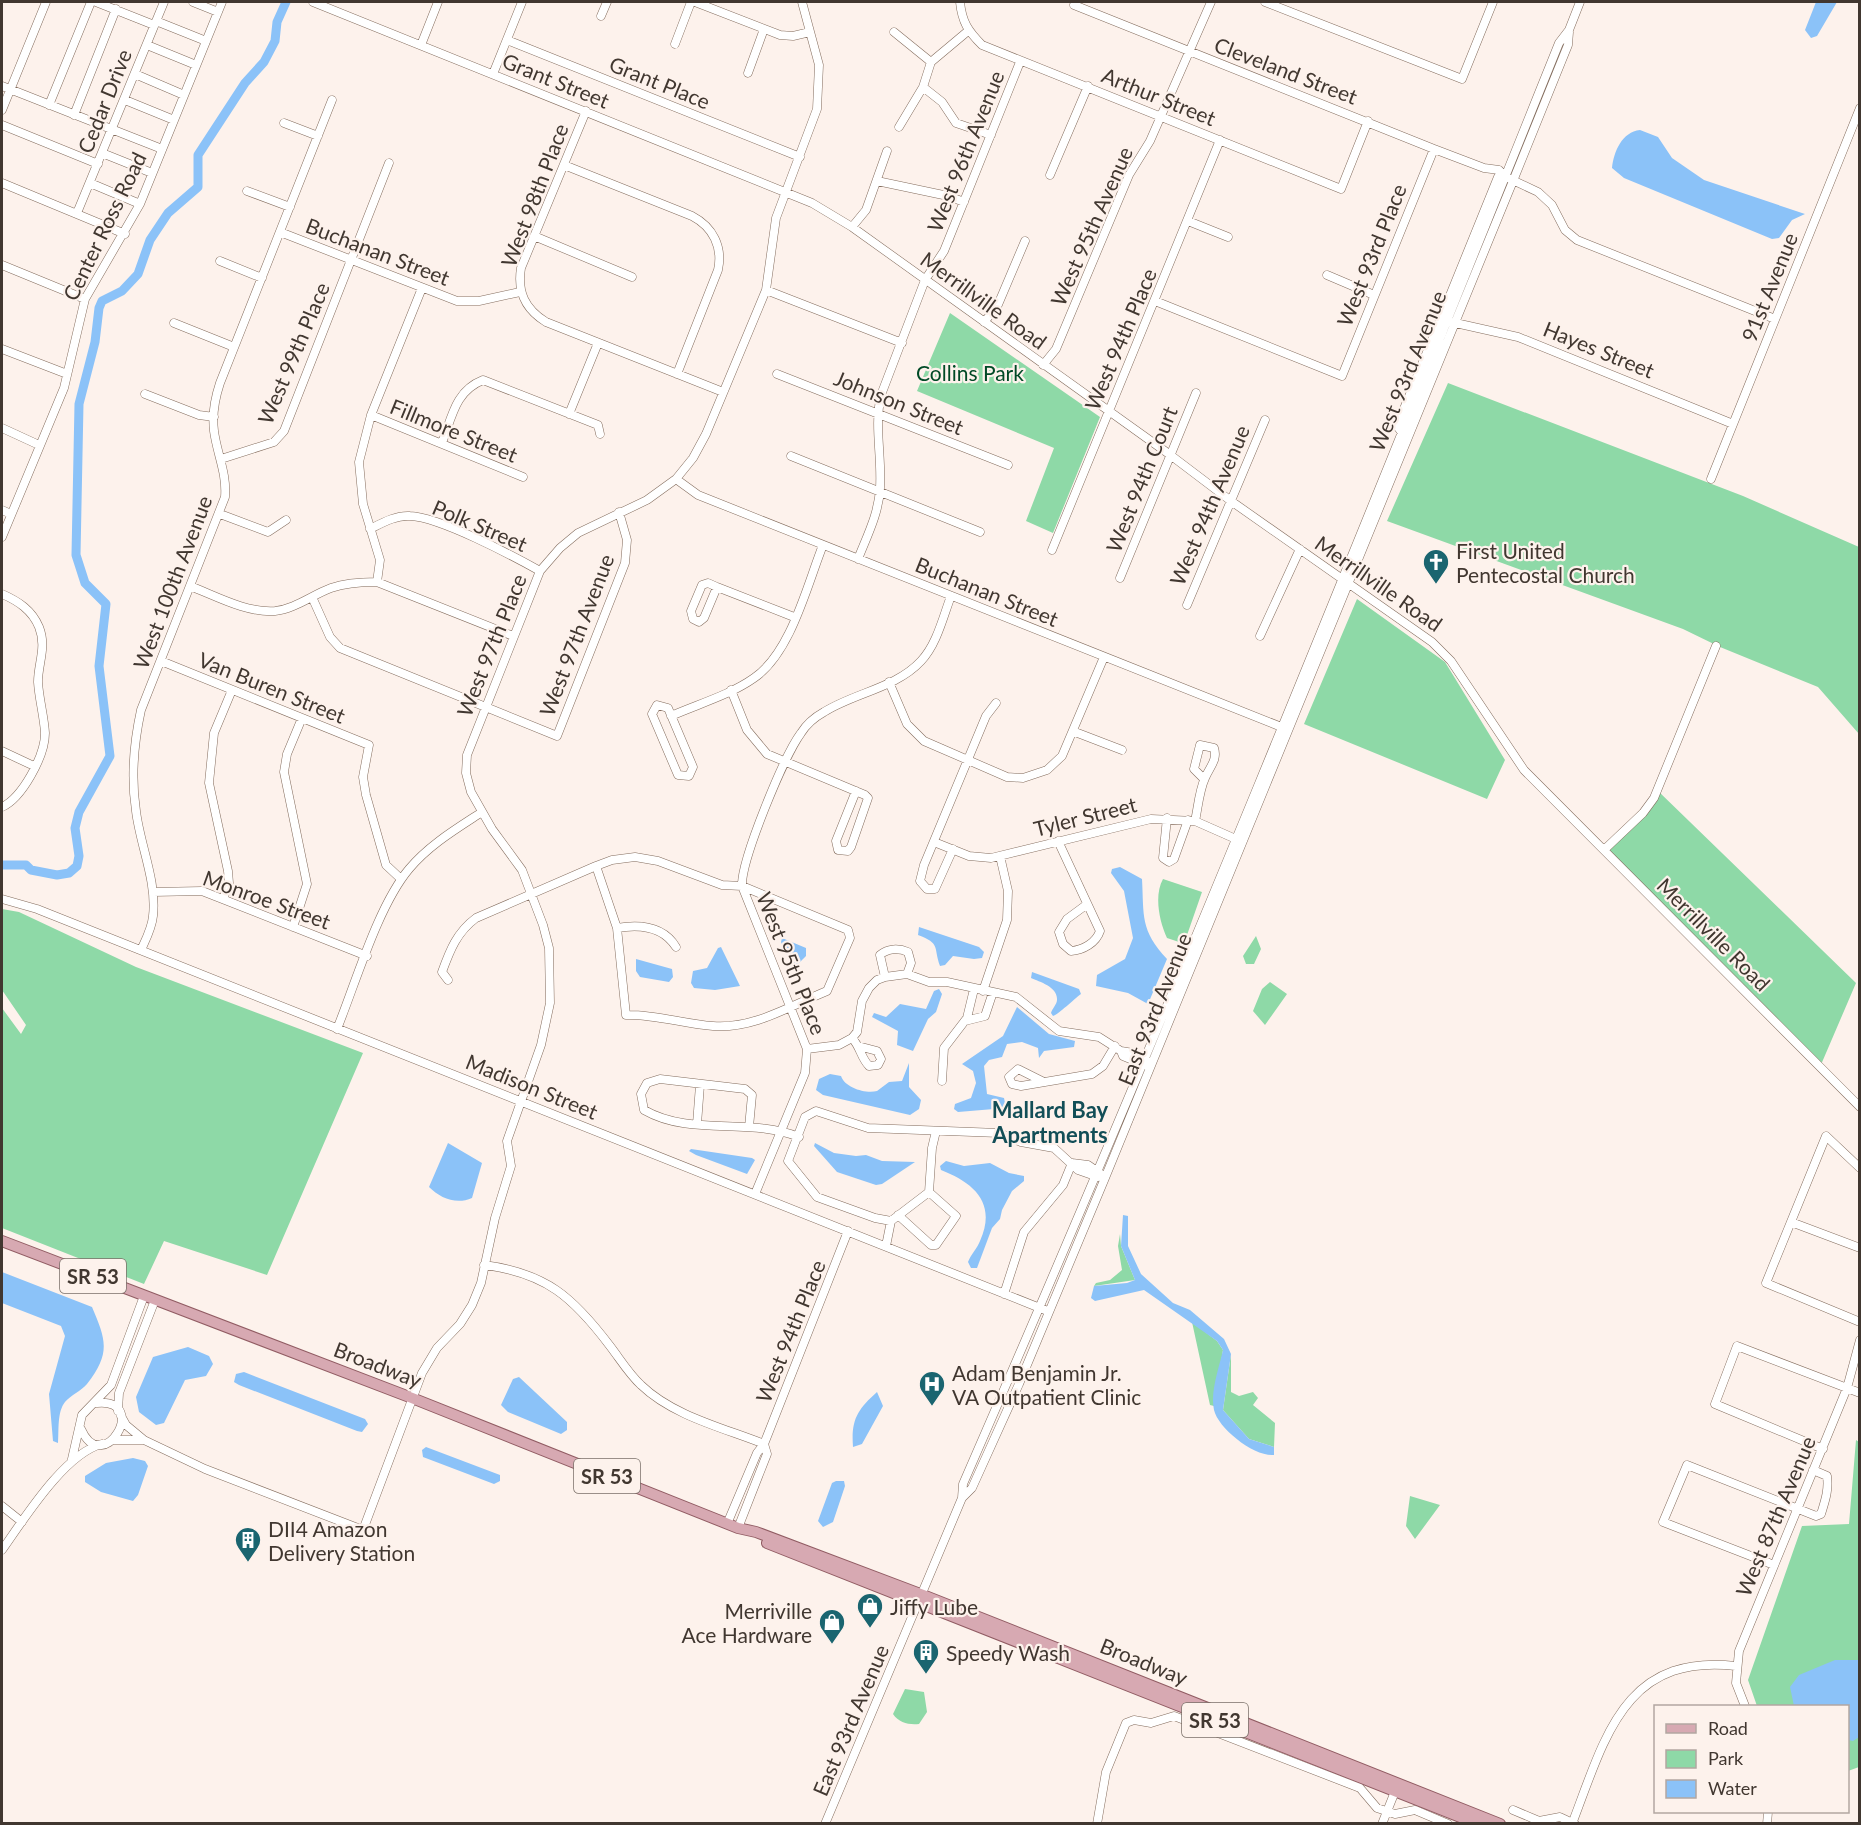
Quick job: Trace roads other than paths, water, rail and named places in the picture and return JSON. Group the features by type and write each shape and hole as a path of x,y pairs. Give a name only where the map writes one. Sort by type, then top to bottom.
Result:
{"main road":[{"name":"Broadway","path":"2,1241 412,1398 733,1526 754,1538 921,1600 1397,1787 1500,1824"},
{"name":"Broadway","path":"1397,1787 1478,1824"}],"street":[{"path":"2,110 46,2"},
{"path":"49,105 91,2"},
{"path":"96,2 206,41"},
{"name":"Cedar Drive","path":"77,213 164,2"},
{"path":"193,2 218,12"},
{"name":"Center Ross Road","path":"2,537 64,388 86,299 140,204 222,2"},
{"name":"Grant Street","path":"313,2 786,191"},
{"path":"420,45 438,2"},
{"path":"494,74 522,2"},
{"path":"601,16 607,2"},
{"path":"675,44 693,2 764,29 793,36 810,32"},
{"name":"West 97th Place","path":"144,1440 205,1469 363,1530 422,1374 437,1348 460,1324 472,1305 511,1166 507,1141 541,1045 550,1003 549,948 532,893 510,850 482,812 471,792 466,772 471,740 540,571 560,548 578,533 647,500 676,478 700,446 766,290 773,226 815,117 820,95 819,66 802,2"},
{"path":"898,127 923,87 932,62 968,31 962,19 960,2"},
{"name":"West 95th Avenue","path":"1043,365 1056,348 1129,175 1161,116 1211,2"},
{"path":"1265,2 1462,79 1493,2"},
{"name":"West 93rd Avenue","path":"1285,728 1451,322 1559,43 1569,30 1580,2"},
{"name":"Cleveland Street","path":"1074,5 1484,168 1546,197 1565,231 1577,240 1775,319"},
{"path":"74,115 116,9"},
{"path":"748,73 764,29"},
{"name":"Arthur Street","path":"968,31 982,45 1020,62 1088,86 1341,189 1368,121"},
{"path":"894,32 932,62"},
{"name":"Grant Place","path":"507,40 800,157"},
{"path":"147,45 196,65"},
{"name":"West 96th Avenue","path":"858,559 876,514 880,490 877,412 881,395 926,280 944,250 1020,62"},
{"path":"135,74 184,95"},
{"path":"2,86 162,149"},
{"path":"1050,175 1088,86"},
{"path":"923,87 942,102 956,123 991,135"},
{"path":"125,100 174,120"},
{"name":"West 100th Avenue","path":"141,950 153,916 153,892 140,836 134,787 137,730 141,710 219,514 226,486 214,430 218,391 332,100"},
{"name":"91st Avenue","path":"1711,479 1860,108"},
{"name":"West 98th Place","path":"520,292 521,268 585,111"},
{"path":"284,123 318,136"},
{"path":"2,125 98,164"},
{"name":"West 94th Place","path":"1052,550 1220,140"},
{"name":"West 93rd Place","path":"1155,301 1342,375 1434,149"},
{"path":"852,227 866,210 887,151"},
{"path":"102,153 152,173"},
{"name":"West 99th Place","path":"221,459 274,442 284,431 389,163"},
{"path":"564,165 692,216 708,228 716,241 719,252 718,270 677,374"},
{"path":"1405,435 1396,426 1506,178"},
{"path":"877,181 948,196 964,202"},
{"path":"2,183 125,234"},
{"path":"90,183 140,204"},
{"path":"247,191 290,207"},
{"name":"Merrillville Road","path":"786,191 852,227 1442,651 1524,770 1860,1107"},
{"path":"1188,221 1228,237"},
{"name":"Buchanan Street","path":"280,232 457,301 479,301 520,292"},
{"path":"534,236 632,277"},
{"path":"984,322 997,307 1025,242"},
{"path":"220,261 262,278"},
{"path":"2,265 86,299"},
{"path":"1327,275 1374,295"},
{"path":"376,582 380,560 360,485 359,462 371,415 422,288"},
{"path":"766,290 902,343"},
{"path":"520,292 528,308 537,316 598,343 723,392"},
{"name":"Hayes Street","path":"1451,322 1518,337 1733,424"},
{"path":"174,323 234,347"},
{"path":"569,414 598,343"},
{"path":"2,349 67,374"},
{"name":"Johnson Street","path":"777,374 1008,465"},
{"path":"442,443 460,398 469,386 483,380 598,425 600,434"},
{"name":"West 94th Court","path":"1120,578 1196,393"},
{"path":"145,394 199,415 214,417"},
{"name":"Fillmore Street","path":"371,415 523,477"},
{"name":"West 94th Avenue","path":"1187,605 1265,420"},
{"path":"2,428 39,445"},
{"path":"791,456 980,532"},
{"name":"Buchanan Street","path":"676,478 698,495 1285,728"},
{"path":"2,510 11,514"},
{"name":"West 97th Avenue","path":"485,707 557,736 625,563 627,540 619,512"},
{"path":"219,514 268,532 286,520"},
{"name":"Polk Street","path":"370,529 395,518 411,516 432,521 506,552 540,571"},
{"path":"671,716 753,679 771,663 794,617 823,545"},
{"path":"1260,636 1300,549"},
{"path":"190,586 252,609 285,609 344,585 376,582 513,636"},
{"path":"717,587 704,618 699,622 693,619 691,611 702,585 708,583 794,617"},
{"path":"2,594 14,600 30,614 42,637 43,653 38,680 45,734 42,750 21,791 2,807"},
{"name":"West 95th Place","path":"781,1130 805,1073 807,1049 792,1005 742,886 744,864 785,763 802,731 824,712 913,669 928,652 951,596"},
{"path":"312,597 330,638 340,648 485,707"},
{"path":"1605,849 1643,813 1654,798 1716,646"},
{"path":"889,682 914,734 934,747 1007,777 1023,778 1047,770 1062,756 1075,732 1104,657"},
{"name":"Van Buren Street","path":"161,661 369,746 363,777 366,795 386,865 401,879"},
{"path":"223,899 229,883 228,871 209,783 214,734 231,690"},
{"path":"731,690 753,740 767,754 785,763 856,791 865,795 869,803 851,847 842,851 838,850 836,841 856,791"},
{"path":"953,849 939,883 935,889 927,890 922,885 920,877 986,716 996,704"},
{"path":"657,705 665,706 671,716 693,767 690,776 678,775 652,714 657,705"},
{"path":"293,927 307,884 284,772 287,754 302,718"},
{"name":"East 93rd Avenue","path":"825,1824 921,1600 962,1498 963,1484 1146,1063 1285,728"},
{"path":"1075,732 1122,750"},
{"path":"2,751 34,766"},
{"path":"1167,818 1163,858 1169,862 1174,860 1192,820 1204,779"},
{"path":"337,1029 387,903 401,879 432,846 482,812"},
{"name":"Tyler Street","path":"934,842 980,858 1000,856 1141,821 1167,818 1192,820 1239,841"},
{"path":"1058,841 1100,932 1098,938 1086,947 1071,951 1063,944 1059,932 1067,919 1086,905"},
{"path":"984,991 1007,920 1008,891 1000,856"},
{"path":"448,980 442,972 455,939 466,925 491,910 596,866 612,860 641,858 658,861 722,885 742,886 848,930 849,938 826,991 764,1019 742,1025 715,1027 642,1015 626,1015 617,928 596,866"},
{"name":"Monroe Street","path":"153,892 202,891 367,956"},
{"name":"Madison Street","path":"2,899 37,909 141,950 1049,1312"},
{"path":"617,928 639,924 669,936 676,947"},
{"path":"885,977 880,955 885,950 895,949 908,952 911,957 910,976"},
{"path":"807,1049 839,1045 852,1038 856,1032 862,1001 869,988 877,980 885,977 910,976 1016,997 1059,1031 1099,1037 1146,1063"},
{"path":"942,1081 944,1048 965,1021 974,989"},
{"path":"965,1021 985,1016 993,992"},
{"path":"852,1038 858,1046"},
{"path":"1044,1082 1092,1074 1118,1049"},
{"name":"East 93rd Avenue","path":"962,1498 972,1488 1049,1312 1105,1178 1146,1063"},
{"path":"749,1127 752,1095 745,1089 660,1079 647,1083 641,1094 644,1110 654,1116 721,1128 749,1127 781,1130 799,1137"},
{"path":"697,1124 700,1085"},
{"path":"929,1192 956,1216 936,1245 931,1245 894,1218 874,1218 817,1197 788,1161 789,1153 799,1137 805,1118 816,1111 868,1128 999,1133 1021,1142 1054,1148 1078,1170 1105,1178"},
{"path":"755,1194 781,1130"},
{"path":"886,1246 894,1218 929,1192 936,1131"},
{"path":"1860,1168 1826,1136 1766,1283 1860,1322"},
{"path":"1004,1294 1024,1232 1063,1185 1072,1163"},
{"path":"1791,1222 1860,1248"},
{"name":"West 94th Place","path":"733,1526 766,1454 764,1444 848,1231"},
{"path":"484,1265 512,1269 551,1285 580,1308 639,1384 654,1396 676,1408 764,1444"},
{"path":"72,1459 85,1409 96,1402 111,1385 150,1298"},
{"path":"114,1440 121,1429 119,1392 150,1298"},
{"name":"West 87th Avenue","path":"1744,1705 1736,1683 1739,1651 1847,1388 1860,1340"},
{"path":"1823,1449 1715,1404 1737,1346 1860,1394"},
{"path":"96,1402 109,1403 120,1414 126,1425 144,1440"},
{"path":"81,1428 89,1440 102,1444"},
{"path":"2,1550 21,1522 72,1459 93,1446 114,1440 144,1440"},
{"path":"1774,1565 1664,1522 1687,1465 1816,1516 1821,1514 1827,1498 1828,1479 1813,1470"},
{"path":"2,1506 21,1522"},
{"path":"1513,1810 1539,1821 1560,1817 1573,1823 1601,1748 1620,1714 1644,1686 1666,1671 1683,1666 1705,1664 1736,1666"},
{"path":"1097,1824 1106,1772 1126,1723 1134,1720 1150,1724 1174,1716 1360,1788 1370,1797 1374,1805 1387,1811 1401,1814 1415,1810 1448,1824"},
{"path":"1382,1824 1397,1787"}],"water":[{"path":"1816,2 1837,2 1817,36 1811,38 1805,30"},
{"path":"1640,130 1658,137 1672,158 1704,180 1805,214 1792,220 1779,238 1772,239 1624,178 1612,168 1615,155 1620,143 1628,134"},
{"path":"1120,867 1142,879 1145,922 1152,939 1167,959 1148,1004 1128,993 1096,986 1097,975 1125,959 1133,938 1124,891 1111,873 1112,869"},
{"path":"919,927 979,947 984,952 982,958 953,956 945,965 940,966 935,946 918,935"},
{"path":"782,938 806,948 806,956 797,965 792,966 781,942"},
{"path":"721,947 740,986 715,990 694,988 691,983 693,971 707,968 718,948"},
{"path":"636,959 672,969 673,977 669,982 640,977 636,971"},
{"path":"1032,972 1079,989 1081,994 1053,1016 1051,1013 1057,1002 1057,995 1052,988 1031,978"},
{"path":"939,989 942,994 936,1012 928,1019 913,1051 897,1045 898,1031 872,1017 874,1013 886,1017 900,1004 926,1009 934,991"},
{"path":"1017,1007 1049,1034 1075,1041 1074,1047 1044,1051 1039,1058 1038,1048 1022,1042 1007,1044 1002,1057 989,1060 984,1066 987,1094 1004,1098 1006,1108 958,1112 954,1109 955,1104 971,1098 976,1083 973,1071 962,1064 1003,1036"},
{"path":"909,1063 909,1087 921,1100 919,1109 910,1115 823,1095 816,1090 819,1079 830,1074 841,1076 847,1084 856,1089 867,1092 877,1091 889,1082 902,1081"},
{"path":"448,1143 482,1163 472,1198 460,1201 449,1199 429,1187"},
{"path":"815,1143 834,1153 866,1155 882,1161 915,1162 882,1184 876,1185 837,1172 814,1146"},
{"path":"691,1149 755,1160 747,1174 696,1155 689,1151"},
{"path":"946,1161 964,1166 990,1163 1009,1173 1024,1176 1024,1181 1012,1191 1000,1219 992,1228 977,1268 971,1268 968,1262 985,1228 984,1205 972,1188 941,1170 940,1166"},
{"path":"1123,1215 1128,1216 1128,1246 1141,1274 1173,1303 1190,1310 1224,1339 1231,1354 1223,1410 1249,1439 1274,1447 1274,1455 1257,1451 1238,1440 1229,1433 1217,1417 1213,1396 1223,1350 1217,1341 1144,1290 1095,1301 1091,1298 1094,1286 1127,1283 1135,1280 1121,1246"},
{"path":"2,1272 92,1307 103,1338 103,1355 95,1373 82,1389 62,1406 58,1443 53,1441 49,1394 65,1336 61,1326 2,1303"},
{"path":"188,1347 209,1356 213,1364 206,1376 185,1380 164,1423 156,1425 139,1412 136,1397 153,1357"},
{"path":"244,1372 365,1419 368,1424 362,1432 357,1431 234,1382 236,1374"},
{"path":"519,1377 567,1422 567,1430 561,1434 508,1412 501,1405 513,1379"},
{"path":"877,1392 883,1406 862,1444 853,1447 854,1422 860,1410"},
{"path":"426,1447 500,1475 500,1481 494,1484 423,1457 422,1450"},
{"path":"133,1458 145,1461 148,1466 138,1495 133,1501 101,1492 85,1482 85,1476 106,1463"},
{"path":"844,1481 845,1486 833,1522 823,1527 818,1521 832,1483"},
{"path":"1835,1660 1859,1660 1859,1737 1853,1741 1849,1740 1849,1705 1794,1705 1790,1687 1799,1675"}],"waterway":[{"path":"2,865 26,865 31,870 57,875 69,873 77,866 79,856 75,828 79,812 110,756 99,666 106,604 85,583 76,555 79,404 95,342 99,308 102,301 122,291 138,274 150,240 168,213 198,187 198,155 245,83 264,62 275,41 277,22 286,2"}],"place":[{"name":"First United Pentecostal Church","path":"1436,585"},
{"name":"Adam Benjamin Jr. VA Outpatient Clinic","path":"932,1407"},
{"name":"DII4 Amazon Delivery Station","path":"248,1563"},
{"name":"Jiffy Lube","path":"870,1629"},
{"name":"Merriville Ace Hardware","path":"832,1645"},
{"name":"Speedy Wash","path":"926,1675"}],"district":[{"name":"Mallard Bay Apartments","path":"1050,1122"}],"park label":[{"name":"Collins Park","path":"970,372"}]}
